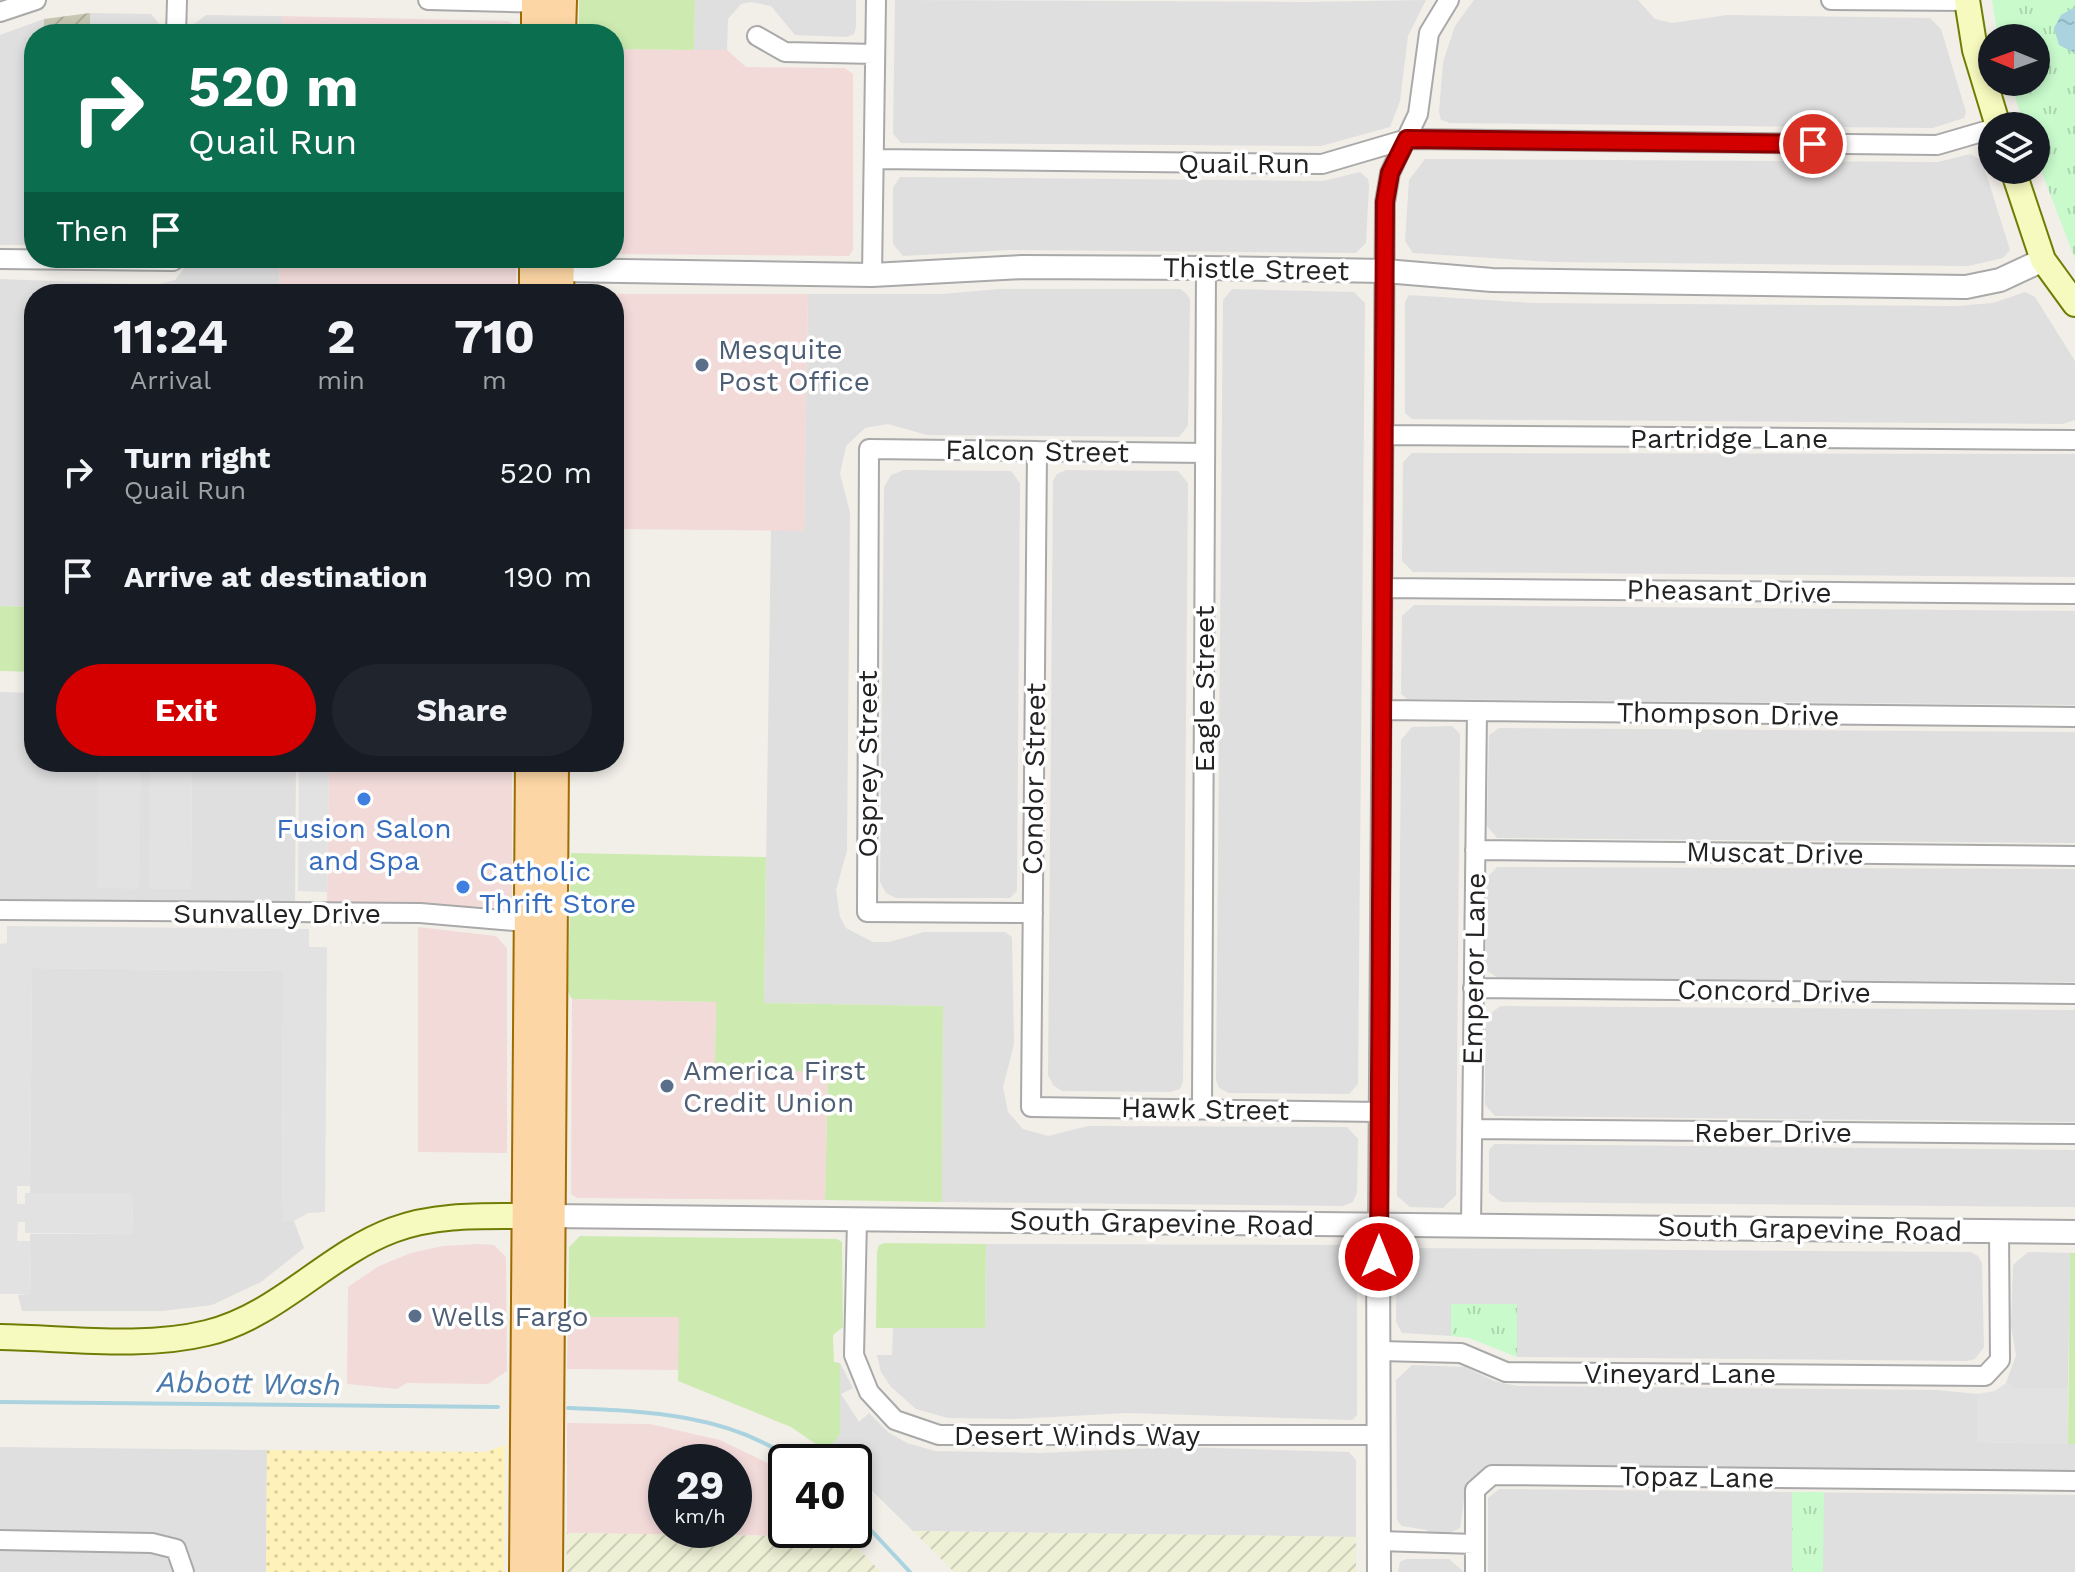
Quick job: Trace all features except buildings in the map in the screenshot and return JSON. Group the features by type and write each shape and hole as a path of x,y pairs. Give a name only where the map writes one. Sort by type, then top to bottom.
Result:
{"main road":[{"path":"1967,1 1975,50 1994,112"},
{"path":"540,24 549,2"},
{"path":"549,2 557,24"},
{"path":"2018,184 2043,260 2075,304"},
{"path":"524,1572 538,1217 542,772"},
{"path":"0,1337 169,1340 209,1333 244,1320 278,1301 350,1252 392,1230 427,1220 538,1217"},
{"path":"538,1217 548,1572"}],"street":[{"path":"0,12 36,0"},
{"path":"176,24 177,0"},
{"path":"428,0 549,2"},
{"path":"872,275 876,0"},
{"path":"1379,1572 1378,1225 1385,202 1390,173 1418,114 1429,33 1449,0"},
{"path":"1831,0 1967,1"},
{"path":"757,36 785,52 875,54"},
{"name":"Quail Run","path":"874,159 1322,164 1407,139 1937,145 1978,133"},
{"path":"0,259 24,259"},
{"name":"Thistle Street","path":"547,274 872,275 1023,267 1206,268 1385,271 1492,280 1966,287 2000,280 2043,260"},
{"name":"Eagle Street","path":"1202,1109 1206,268"},
{"name":"Partridge Lane","path":"1384,435 2075,440"},
{"name":"Falcon Street","path":"869,449 1205,453"},
{"name":"Osprey Street","path":"869,449 867,912 1033,913"},
{"name":"Condor Street","path":"1031,1107 1037,451"},
{"name":"Pheasant Drive","path":"1383,588 2075,594"},
{"name":"Thompson Drive","path":"1382,710 2075,717"},
{"name":"Emperor Lane","path":"1471,1226 1477,711"},
{"name":"Muscat Drive","path":"1475,850 2075,856"},
{"name":"Sunvalley Drive","path":"0,910 420,913 540,923"},
{"name":"Concord Drive","path":"1473,988 2075,994"},
{"name":"Hawk Street","path":"1031,1107 1379,1112"},
{"name":"Reber Drive","path":"1472,1129 2075,1134"},
{"name":"South Grapevine Road","path":"538,1217 2075,1232"},
{"name":"Desert Winds Way","path":"857,1220 854,1355 869,1392 895,1420 939,1435 1379,1435"},
{"name":"Vineyard Lane","path":"1379,1351 1461,1353 1506,1372 1985,1376 2000,1360 1999,1231"},
{"name":"Topaz Lane","path":"1475,1572 1475,1490 1492,1475 2075,1481"},
{"path":"0,1540 152,1543 176,1549 184,1572"},
{"path":"1379,1541 1475,1544"}],"shaded area":[{"path":"695,0 856,0 856,27 854,34 847,37 795,35 771,6 751,2 741,4 728,19 727,50 694,50"},
{"path":"895,0 1426,0 1408,36 1400,101 1390,127 1321,146 901,143 893,134"},
{"path":"1474,0 1638,0 1655,19 1672,23 1727,15 1930,18 1941,29 1966,112 1964,118 1933,128 1450,123 1441,120 1439,112 1443,62 1455,26"},
{"path":"90,13 151,14 159,24 90,24"},
{"path":"90,13 90,24 44,24 44,19"},
{"path":"206,15 282,16 282,24 194,24"},
{"path":"282,16 508,21 513,24 282,24"},
{"path":"24,26 24,245 0,245 0,35"},
{"path":"624,49 727,50 746,67 845,68 853,74 853,250 849,256 624,254"},
{"path":"1970,154 1978,158 1978,184 1989,184 2010,250 2003,258 1968,266 1552,262 1413,253 1405,241 1409,180 1425,159 1938,162"},
{"path":"1360,172 1368,179 1369,186 1366,243 1356,253 1010,250 903,256 893,244 893,188 900,177 1323,181"},
{"path":"184,268 280,268 279,284 159,284 175,280"},
{"path":"280,268 516,268 516,284 279,284"},
{"path":"0,279 129,284 24,284 24,607 0,606"},
{"path":"999,289 1180,289 1187,294 1190,300 1188,426 1179,437 927,435 888,424 865,428 846,446 840,474 850,512 847,851 836,890 840,917 846,928 873,942 889,942 924,932 1005,932 1012,937 1014,1044 1003,1087 1008,1112 1023,1129 1048,1136 1088,1126 1347,1127 1358,1139 1357,1192 1353,1202 1342,1206 942,1202 943,1006 764,1003 771,530 804,530 808,294 942,294"},
{"path":"1232,289 1354,292 1365,303 1358,1084 1349,1094 1229,1093 1219,1088 1216,1080 1223,300"},
{"path":"2025,292 2035,297 2075,361 2075,420 2063,424 1412,419 1405,413 1405,302 1409,295 1533,303 1956,306 1993,303"},
{"path":"624,294 808,294 804,531 624,529"},
{"path":"1412,453 2075,454 2075,577 1413,572 1402,561 1403,462"},
{"path":"904,470 1011,471 1020,483 1017,891 1010,898 896,898 886,893 880,882 884,487 891,475"},
{"path":"1066,470 1178,471 1188,483 1183,1081 1180,1089 1171,1092 1062,1091 1053,1085 1048,1075 1053,481 1057,474"},
{"path":"1414,605 2075,611 2075,705 1407,699 1401,694 1402,616"},
{"path":"0,692 24,693 24,772 98,772 98,888 139,888 140,772 151,772 150,888 191,889 192,772 296,772 295,905 0,901"},
{"path":"1452,726 1460,734 1456,1195 1443,1208 1410,1207 1397,1196 1401,740 1412,727"},
{"path":"1499,728 2075,732 2075,843 1497,838 1487,826 1489,735"},
{"path":"98,772 141,772 139,889 97,888"},
{"path":"151,772 192,772 191,889 149,889"},
{"path":"299,772 329,772 327,892 298,891"},
{"path":"329,772 512,772 512,904 508,907 327,905"},
{"path":"1497,867 2075,869 2075,982 1498,978 1486,970 1486,879"},
{"path":"7,926 309,929 309,947 327,947 325,1212 308,1213 294,1221 282,1220 283,971 32,968 30,1186 17,1186 17,1204 25,1204 25,1193 132,1193 133,1234 25,1233 25,1222 18,1222 17,1241 30,1241 31,1294 0,1294 0,944 7,943"},
{"path":"418,927 496,936 507,948 507,1153 418,1152"},
{"path":"32,968 283,971 282,1220 294,1221 304,1248 261,1282 212,1305 162,1311 22,1311 18,1295 31,1294 30,1234 133,1234 132,1193 30,1193"},
{"path":"572,999 716,1002 715,1069 828,1071 825,1200 577,1198 571,1194"},
{"path":"1500,1006 2075,1010 2075,1122 1495,1116 1485,1105 1485,1018"},
{"path":"1494,1144 2075,1150 2075,1207 1501,1202 1489,1193 1489,1150"},
{"path":"986,1244 1343,1245 1354,1251 1357,1257 1357,1415 1352,1420 1125,1413 1014,1419 948,1418 916,1409 891,1387 881,1372 877,1355 892,1355 893,1327 985,1328"},
{"path":"494,1245 506,1257 507,1371 488,1384 407,1383 397,1389 347,1384 348,1287 379,1266 411,1253 443,1246"},
{"path":"1406,1248 1971,1252 1982,1263 1984,1347 1975,1359 1967,1361 1517,1357 1517,1304 1452,1304 1451,1336 1402,1333 1396,1322 1397,1258"},
{"path":"2028,1252 2070,1253 2068,1388 2013,1388 2006,1383 2016,1355 2011,1326 2013,1265"},
{"path":"568,1317 679,1317 679,1370 567,1369"},
{"path":"840,1363 853,1388 841,1394 859,1422 869,1413 888,1432 907,1443 935,1451 1039,1453 1179,1447 1349,1452 1356,1460 1356,1537 913,1531 872,1491 872,1444 832,1444 840,1435"},
{"path":"1412,1365 1465,1367 1494,1381 1517,1386 1937,1390 1977,1394 1977,1442 2075,1444 2075,1472 1486,1470 1472,1480 1465,1493 1460,1528 1450,1533 1427,1533 1427,1530 1402,1526 1397,1520 1396,1380"},
{"path":"2006,1383 2013,1388 2068,1388 2068,1444 1977,1442 1977,1394 1995,1391"},
{"path":"567,1423 650,1424 728,1444 648,1444 648,1534 567,1533"},
{"path":"0,1447 267,1450 266,1572 0,1572"},
{"path":"752,1456 768,1463 768,1536 752,1536"},
{"path":"1499,1489 2075,1495 2075,1572 1488,1572 1488,1498"},
{"path":"913,1531 1356,1537 1356,1572 954,1572"},
{"path":"567,1533 648,1534 648,1548 752,1548 752,1536 768,1536 768,1548 858,1548 881,1572 566,1572"},
{"path":"1406,1559 1449,1559 1464,1572 1398,1572 1400,1562"}],"green space":[{"path":"579,0 695,0 694,50 624,49 624,24 579,24"},
{"path":"1992,0 2075,0 2075,259 2046,184 2050,184 2050,112 2020,112 2015,96 2050,96 2050,24 1996,24"},
{"path":"0,606 24,607 24,672 0,671"},
{"path":"571,853 766,857 764,1003 943,1006 942,1202 825,1200 828,1072 715,1069 716,1002 572,999 568,992"},
{"path":"580,1236 837,1239 842,1242 843,1327 833,1335 834,1362 840,1363 840,1435 832,1444 816,1444 791,1427 678,1381 679,1317 568,1317 569,1247"},
{"path":"986,1244 985,1328 876,1328 877,1252 879,1245"},
{"path":"2070,1253 2075,1253 2075,1444 2068,1444"},
{"path":"1451,1304 1517,1304 1517,1357 1469,1338 1451,1336"},
{"path":"1792,1492 1824,1492 1823,1572 1792,1572"}],"sand":[{"path":"505,1445 504,1572 266,1572 267,1450 485,1452"}],"water":[{"path":"2075,7 2075,53 2059,45 2054,28 2061,15"}],"waterway":[{"name":"Abbott Wash","path":"0,1402 498,1407"},
{"name":"Abbott Wash","path":"568,1408 686,1418 743,1434 768,1445"},
{"name":"Abbott Wash","path":"872,1531 910,1572"}],"place":[{"name":"Mesquite Post Office","path":"702,365"},
{"name":"Fusion Salon and Spa","path":"364,799"},
{"name":"Catholic Thrift Store","path":"463,887"},
{"name":"America First Credit Union","path":"667,1086"},
{"name":"Wells Fargo","path":"415,1316"}],"route":[{"path":"1379,1257 1385,202 1390,173 1407,139 1813,144"}]}
